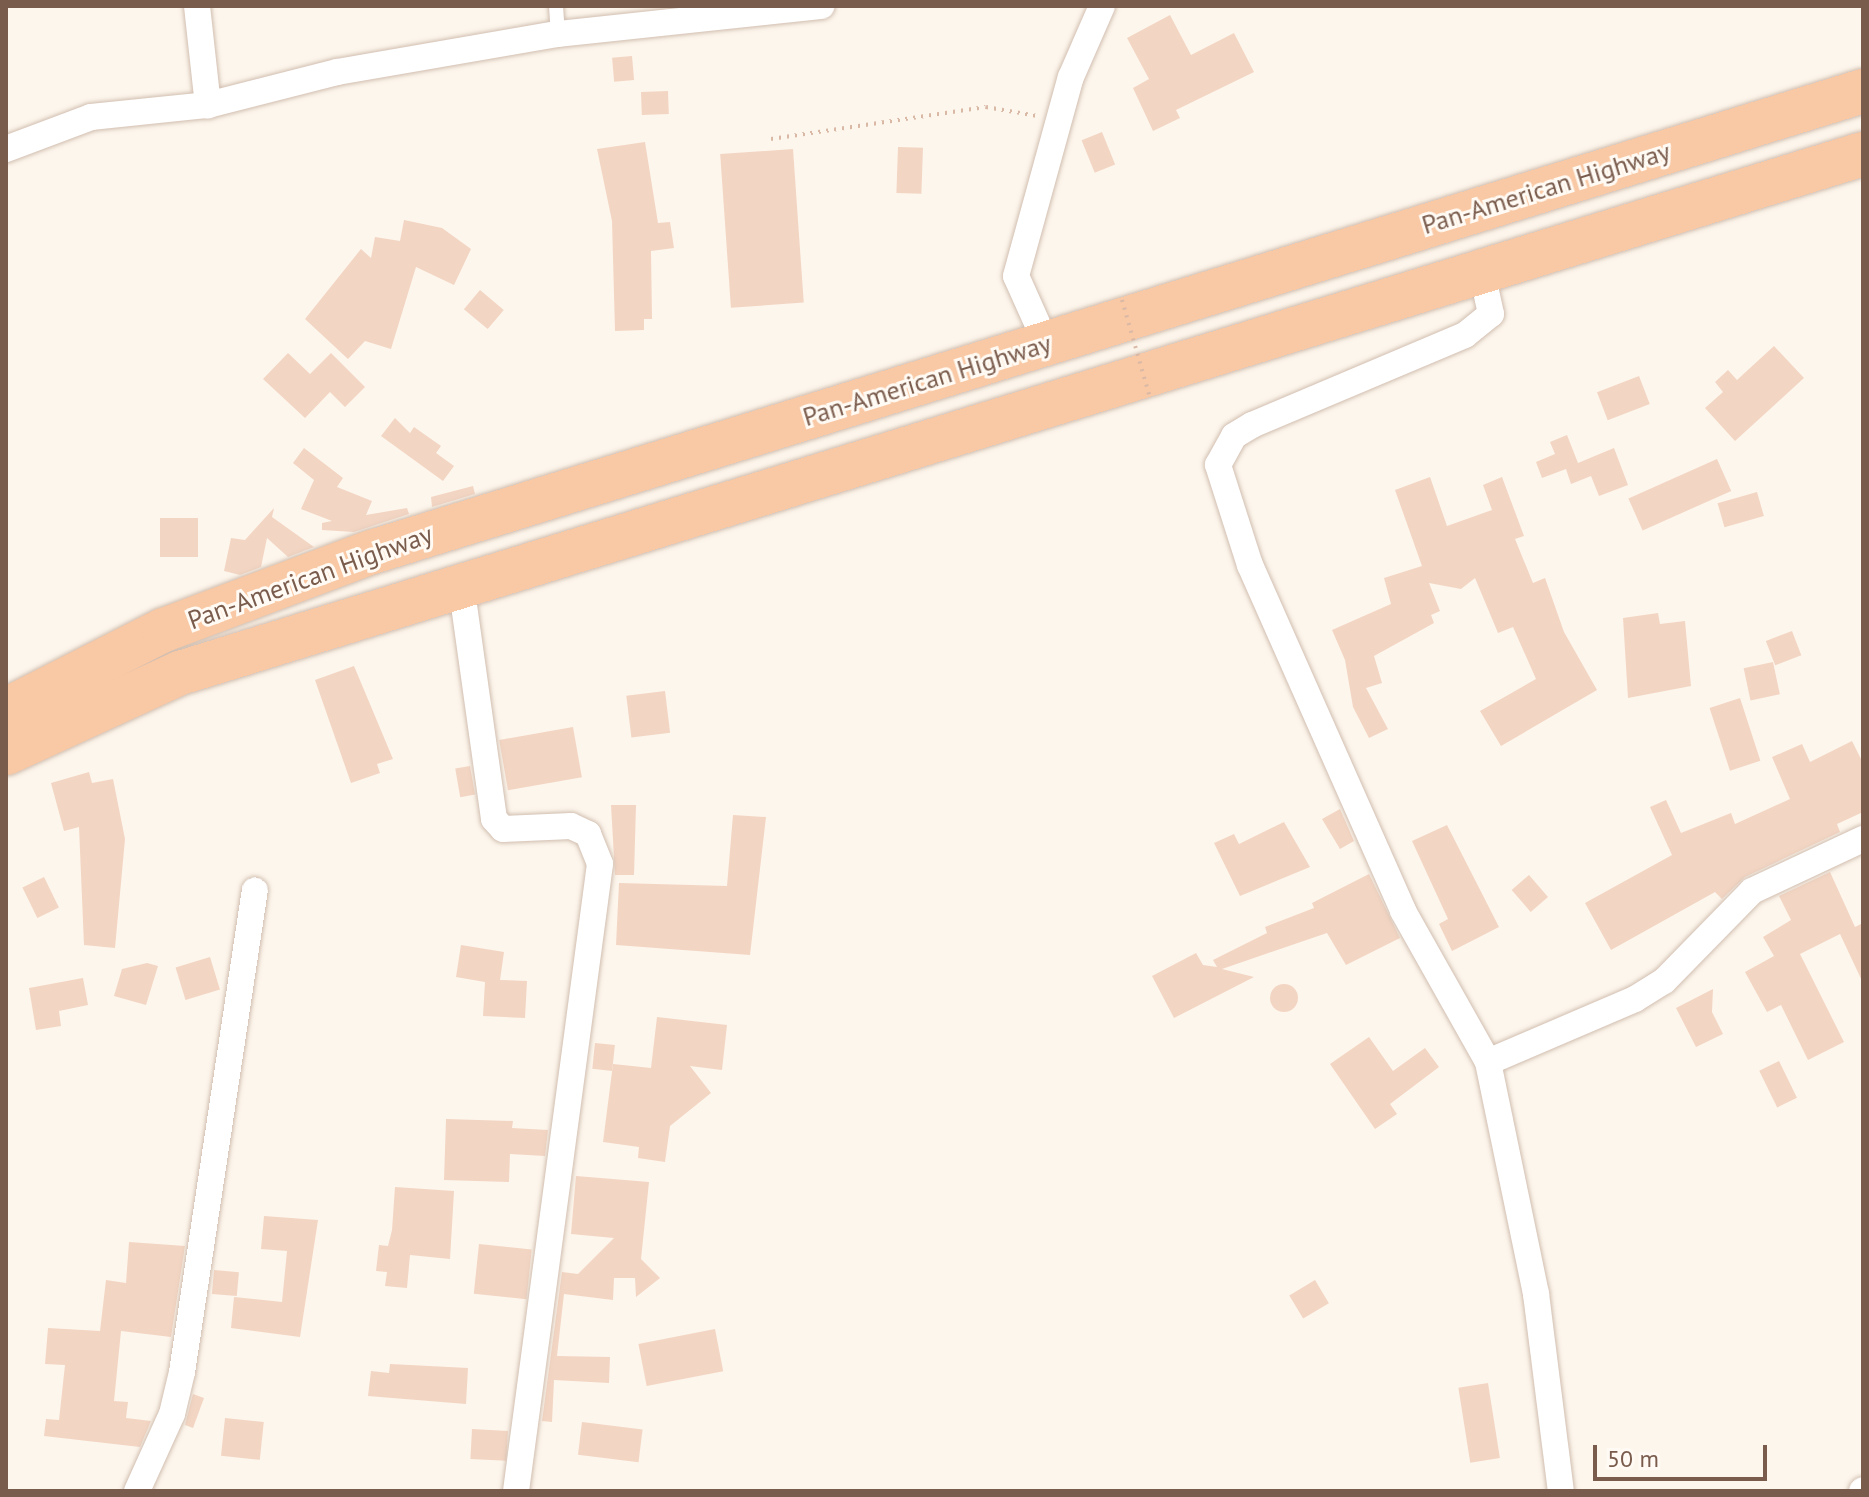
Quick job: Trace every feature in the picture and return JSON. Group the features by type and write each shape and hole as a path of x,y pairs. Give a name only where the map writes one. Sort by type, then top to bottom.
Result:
{"highway":[{"name":"Pan-American Highway","path":"6,710 164,630 264,590 1046,343 1863,91"},
{"path":"1482,273 1464,248 1470,234 1673,160 1719,135"},
{"name":"Pan-American Highway","path":"6,753 180,673 1254,339 1482,273 1863,154"},
{"path":"1254,339 1300,308 1434,267 1457,253 1454,240 1442,230 1404,232"}],"street":[{"path":"197,6 208,105"},
{"path":"6,149 91,117 208,105 337,72 558,34 822,6"},
{"path":"1046,343 1016,276 1059,120 1102,6"},
{"path":"1482,273 1491,314 1465,335 1252,425 1234,436 1218,465 1250,565 1403,911 1488,1062 1536,1294 1561,1491"},
{"path":"461,584 494,819 503,829 571,826 588,834 600,864 516,1491"},
{"path":"1488,1062 1635,999 1664,981 1752,891 1863,839"},
{"path":"137,1491 172,1414 182,1372 255,890"}],"lane":[{"path":"556,6 558,34"}],"path":[{"path":"771,139 986,107 1059,120"},
{"path":"1122,300 1149,394"}],"building":[{"path":"1170,15 1191,55 1234,33 1254,72 1176,110 1180,118 1153,131 1133,88 1149,79 1127,38"},
{"path":"632,56 634,80 614,82 612,58"},
{"path":"668,91 669,114 642,115 641,92"},
{"path":"1102,132 1115,164 1095,173 1082,140"},
{"path":"645,142 658,223 670,222 674,248 651,251 652,319 644,319 644,330 615,331 612,221 597,149"},
{"path":"898,147 923,148 921,194 896,193"},
{"path":"793,149 804,303 731,308 720,154"},
{"path":"404,220 442,228 471,249 454,285 416,267 391,349 365,341 348,359 305,319 361,249 371,258 375,237 400,241"},
{"path":"480,290 504,310 488,329 464,309"},
{"path":"1774,346 1804,378 1735,441 1705,408 1723,392 1715,382 1728,370 1737,380"},
{"path":"288,353 310,374 331,353 365,387 345,407 330,392 305,418 263,379"},
{"path":"1639,376 1650,404 1608,420 1597,392"},
{"path":"395,418 410,433 414,427 441,446 436,453 454,466 443,481 381,436"},
{"path":"1567,435 1578,463 1614,448 1628,485 1599,496 1591,476 1571,484 1566,469 1542,478 1536,462 1555,454 1550,442"},
{"path":"304,448 343,478 337,487 372,501 366,515 407,508 409,514 354,532 322,530 322,523 332,521 301,509 314,480 293,463"},
{"path":"1717,459 1731,491 1643,530 1628,498"},
{"path":"1430,477 1447,526 1492,510 1483,485 1502,477 1524,536 1515,539 1533,583 1545,578 1564,632 1597,690 1501,746 1480,711 1536,679 1513,627 1498,633 1475,578 1461,589 1429,583 1440,611 1431,615 1434,623 1374,656 1382,683 1366,688 1388,729 1369,738 1353,707 1345,660 1332,630 1391,604 1384,578 1422,566 1395,490"},
{"path":"473,486 475,494 432,507 431,497"},
{"path":"1757,492 1764,516 1724,527 1718,503"},
{"path":"274,508 272,517 314,547 288,557 267,538 261,567 240,575 224,571 231,538 245,540"},
{"path":"160,518 198,518 198,557 160,557"},
{"path":"1658,613 1660,624 1685,621 1691,686 1628,698 1623,618"},
{"path":"1792,631 1801,655 1775,665 1766,641"},
{"path":"1773,662 1780,694 1751,701 1744,668"},
{"path":"354,666 393,759 377,764 380,773 351,783 315,680"},
{"path":"665,691 670,733 631,737 626,696"},
{"path":"1740,698 1760,761 1730,771 1710,708"},
{"path":"573,727 582,777 508,790 499,740"},
{"path":"1852,741 1863,763 1863,812 1837,824 1840,832 1745,877 1722,899 1715,892 1611,950 1585,903 1672,855 1650,807 1666,800 1681,833 1731,813 1735,824 1790,799 1772,757 1802,744 1810,762"},
{"path":"470,766 475,795 460,797 455,769"},
{"path":"89,772 92,783 113,779 125,839 115,948 84,945 79,827 64,831 51,783"},
{"path":"611,805 636,805 634,875 615,875"},
{"path":"1340,809 1354,841 1340,849 1322,819"},
{"path":"733,815 766,817 750,955 616,945 619,883 727,886"},
{"path":"1284,822 1310,867 1240,896 1214,843 1234,834 1239,844"},
{"path":"1447,825 1499,927 1452,951 1439,924 1448,919 1412,841"},
{"path":"1830,872 1855,927 1863,923 1863,983 1840,934 1800,954 1844,1042 1808,1060 1781,1005 1767,1012 1745,972 1774,956 1763,937 1791,920 1779,896"},
{"path":"1369,874 1400,938 1346,965 1327,933 1222,969 1254,977 1174,1018 1152,976 1196,953 1203,965 1217,967 1213,960 1267,933 1265,927 1314,908 1312,903"},
{"path":"1529,875 1548,897 1531,912 1512,890"},
{"path":"44,877 59,908 37,918 22,888"},
{"path":"461,945 504,952 500,980 527,981 525,1018 483,1016 485,982 456,977"},
{"path":"210,957 220,990 186,1000 176,968"},
{"path":"147,963 158,966 146,1005 114,996 122,969"},
{"path":"83,978 88,1005 59,1011 61,1026 36,1030 29,988"},
{"path":"1284,984 1294,988 1298,998 1294,1008 1284,1012 1274,1008 1270,998 1274,988"},
{"path":"1713,989 1712,1012 1723,1034 1696,1047 1676,1008"},
{"path":"657,1017 727,1025 722,1070 690,1066 711,1093 670,1126 665,1162 638,1158 639,1147 603,1142 613,1064 651,1068"},
{"path":"1369,1037 1393,1071 1425,1048 1439,1067 1390,1104 1397,1114 1375,1129 1330,1064"},
{"path":"595,1043 615,1045 612,1071 592,1069"},
{"path":"1779,1061 1797,1098 1777,1107 1759,1071"},
{"path":"446,1119 513,1121 512,1128 548,1130 545,1156 510,1154 509,1182 444,1180"},
{"path":"576,1176 649,1182 641,1259 660,1278 636,1297 635,1278 614,1278 613,1300 564,1294 557,1356 610,1357 609,1383 554,1380 552,1422 542,1421 562,1272 578,1274 614,1238 571,1234"},
{"path":"395,1187 454,1191 450,1259 410,1255 407,1288 385,1286 387,1272 376,1271 379,1245 388,1246 392,1230"},
{"path":"264,1216 318,1220 300,1337 231,1328 234,1297 282,1302 287,1251 261,1249"},
{"path":"129,1242 185,1246 171,1337 121,1331 114,1401 128,1402 126,1418 151,1421 140,1447 44,1436 46,1419 59,1420 65,1365 45,1364 48,1328 100,1331 106,1280 126,1283"},
{"path":"479,1244 532,1250 526,1299 474,1294"},
{"path":"214,1270 239,1272 237,1296 212,1294"},
{"path":"1315,1280 1329,1303 1303,1319 1289,1295"},
{"path":"715,1329 723,1371 647,1386 638,1344"},
{"path":"390,1364 468,1368 466,1404 368,1396 371,1371 389,1373"},
{"path":"1488,1383 1500,1458 1470,1463 1458,1388"},
{"path":"193,1394 204,1398 193,1428 185,1425"},
{"path":"225,1418 264,1422 260,1460 221,1456"},
{"path":"582,1422 643,1429 639,1462 578,1455"},
{"path":"472,1429 508,1431 506,1461 470,1459"}]}
